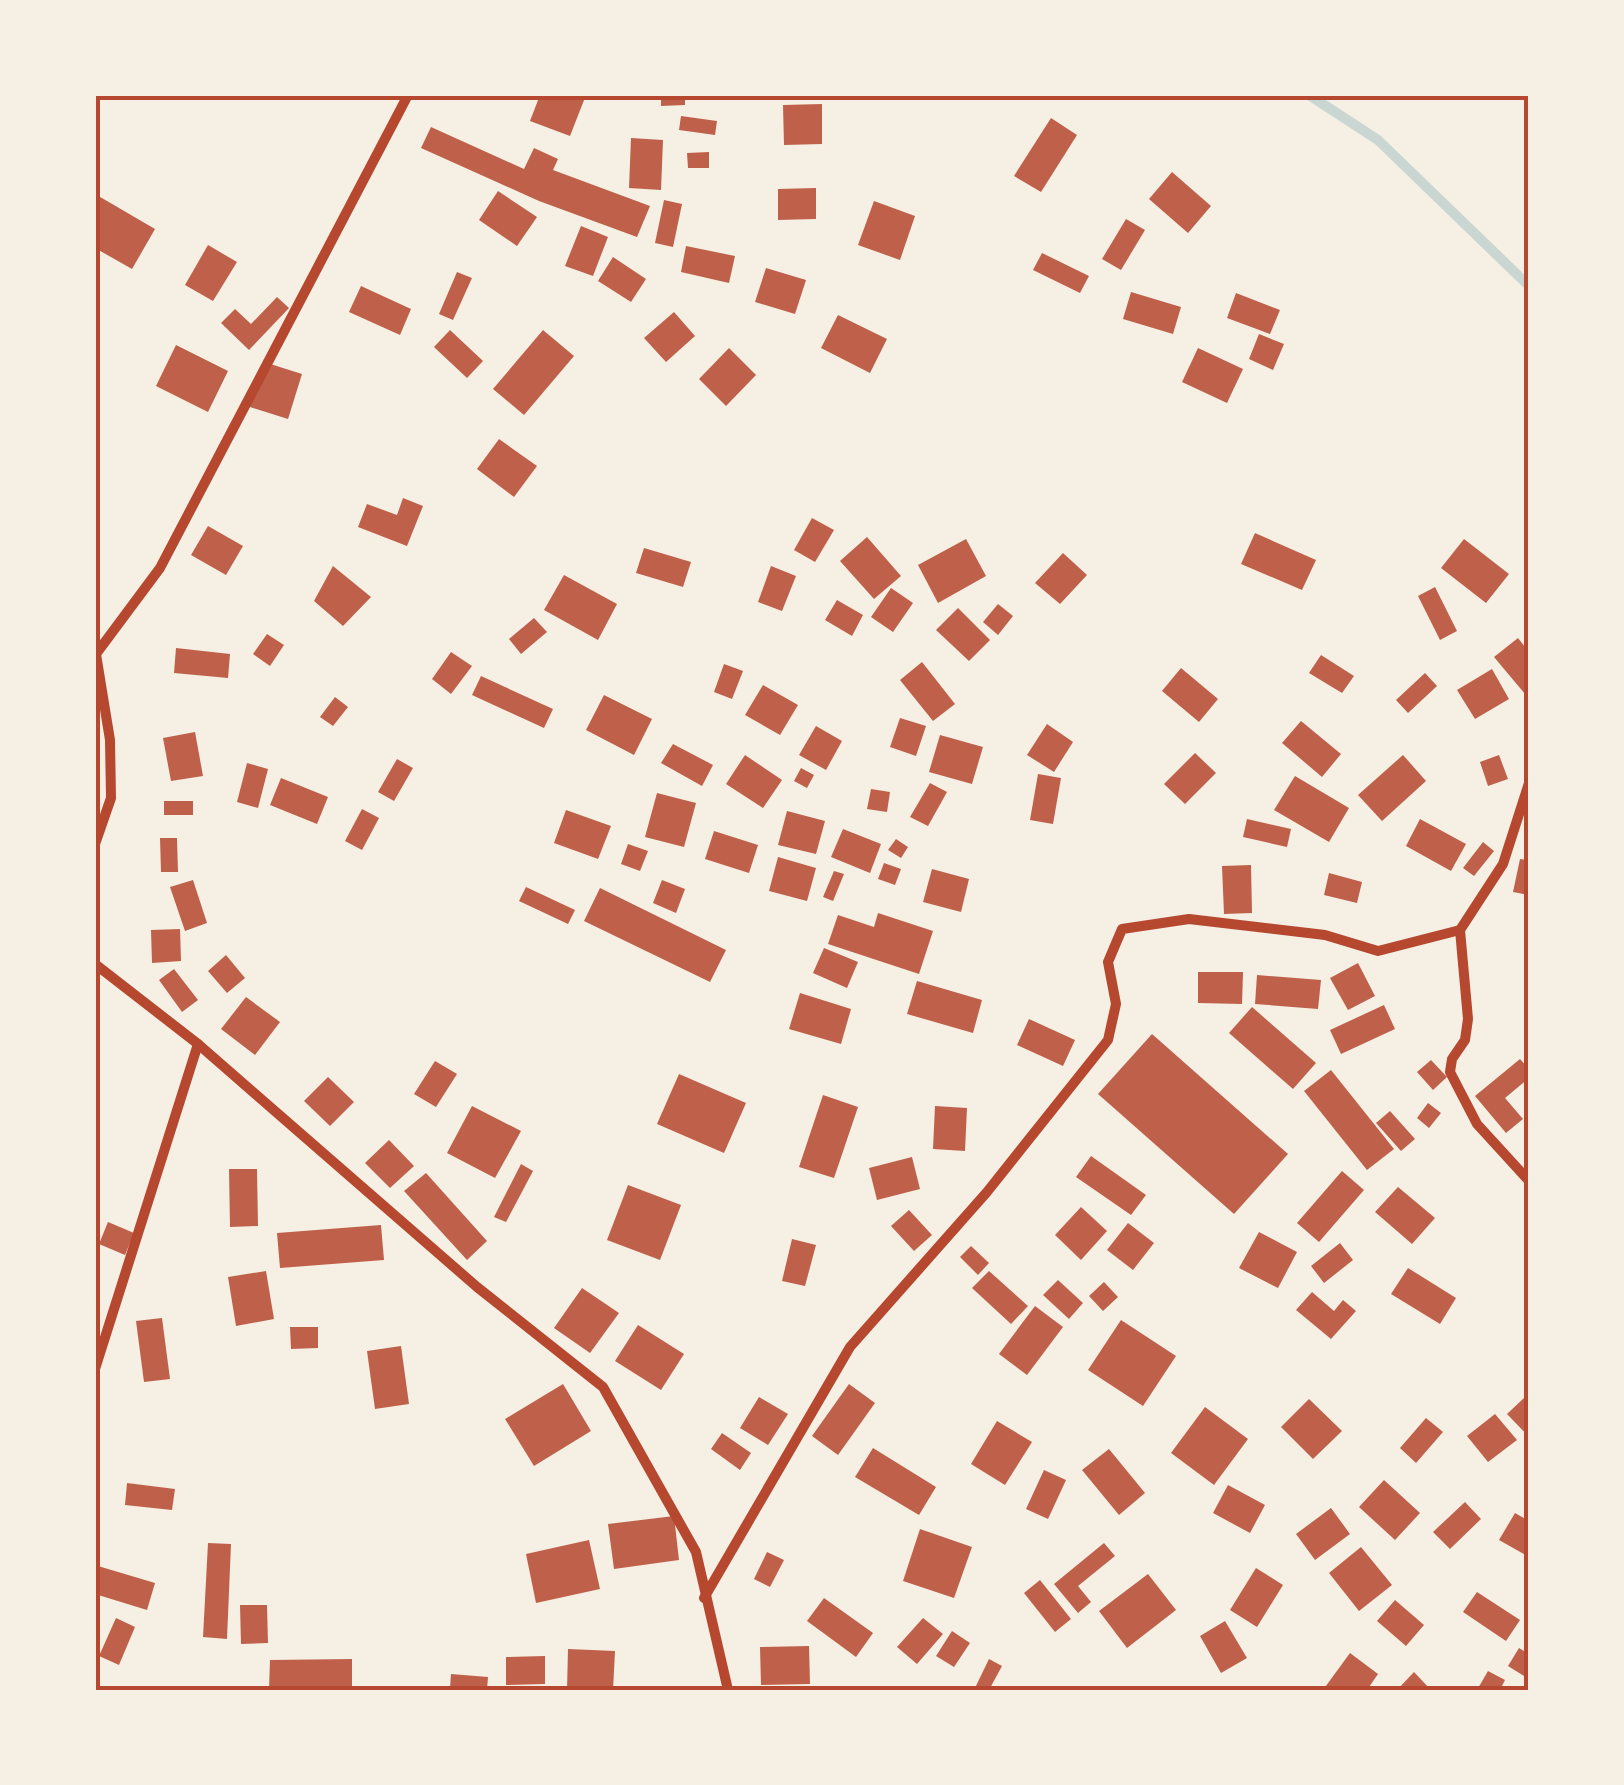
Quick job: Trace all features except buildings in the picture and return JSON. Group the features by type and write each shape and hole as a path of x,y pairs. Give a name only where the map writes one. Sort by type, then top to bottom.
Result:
{"street":[{"path":"95,844 111,798 110,740 96,651 160,568 408,95"},
{"path":"1529,783 1503,864 1460,930 1468,1018 1464,1040 1452,1059 1450,1072 1477,1124 1529,1181"},
{"path":"704,1598 850,1347 987,1192 1108,1040 1116,1004 1108,962 1122,929 1190,919 1325,935 1378,951 1460,930"},
{"path":"95,964 198,1044 476,1287 603,1387 696,1552 728,1690"},
{"path":"95,1368 198,1044"}],"waterway":[{"path":"1309,95 1378,140 1529,286"}]}
